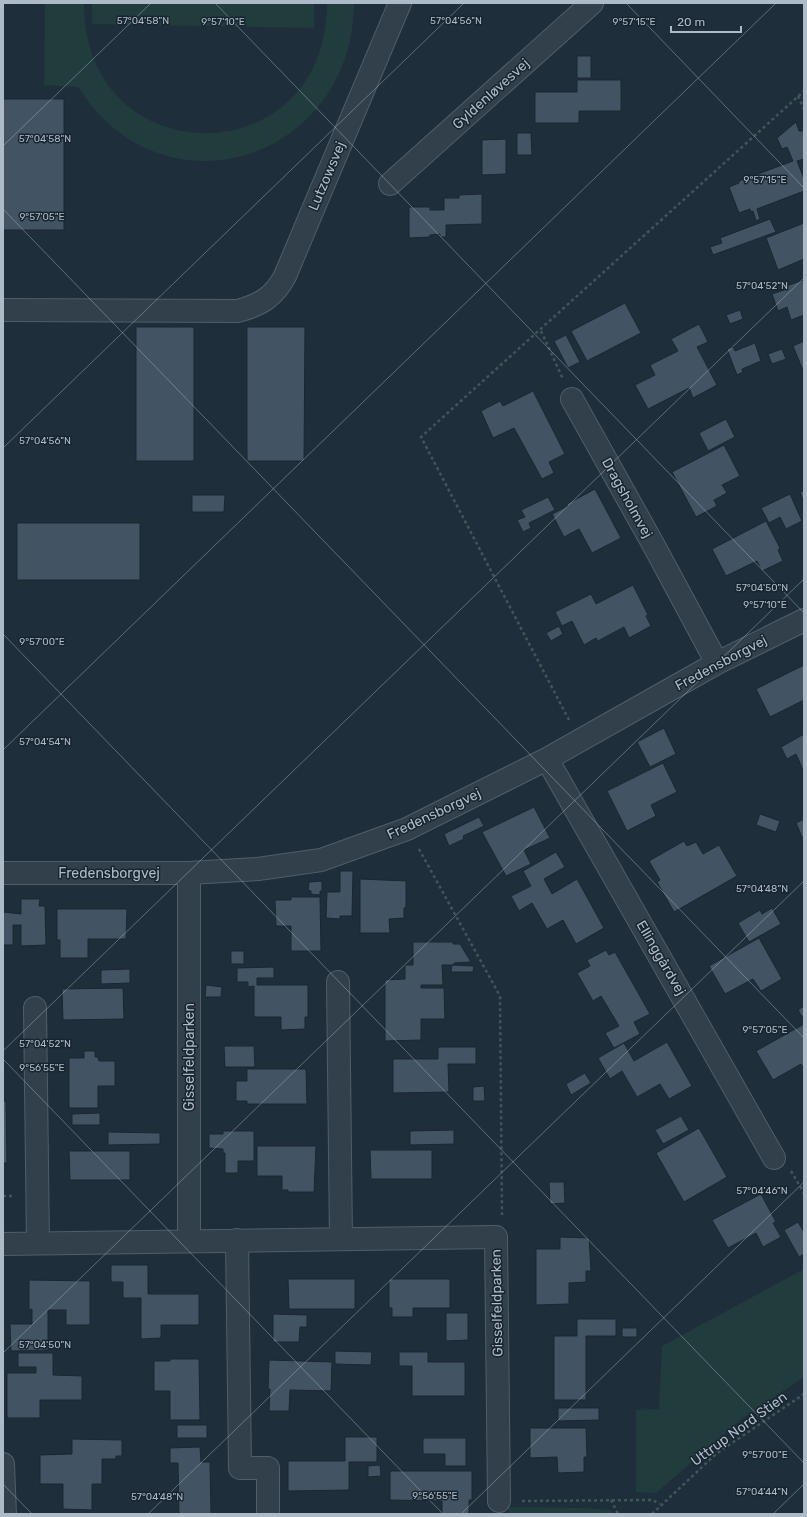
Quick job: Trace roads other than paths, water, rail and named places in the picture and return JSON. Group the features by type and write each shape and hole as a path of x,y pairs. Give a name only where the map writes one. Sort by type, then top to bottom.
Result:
{"street":[{"name":"Lutzowsvej","path":"3,310 238,311 254,306 270,298 279,288 400,3"},
{"name":"Gyldenløvesvej","path":"390,184 592,3"},
{"name":"Dragsholmvej","path":"572,400 653,544 717,663"},
{"name":"Fredensborgvej","path":"3,873 189,873 258,869 321,860 407,829 547,759 717,663 804,620"},
{"name":"Ellinggårdvej","path":"547,759 774,1158"},
{"name":"Gisselfeldparken","path":"189,873 189,1241"},
{"path":"338,982 341,1239"},
{"path":"35,1008 38,1243"},
{"name":"Gisselfeldparken","path":"3,1244 496,1237 499,1501"},
{"path":"237,1240 240,1468 268,1468 268,1514"},
{"path":"3,1464 4,1514"}]}
